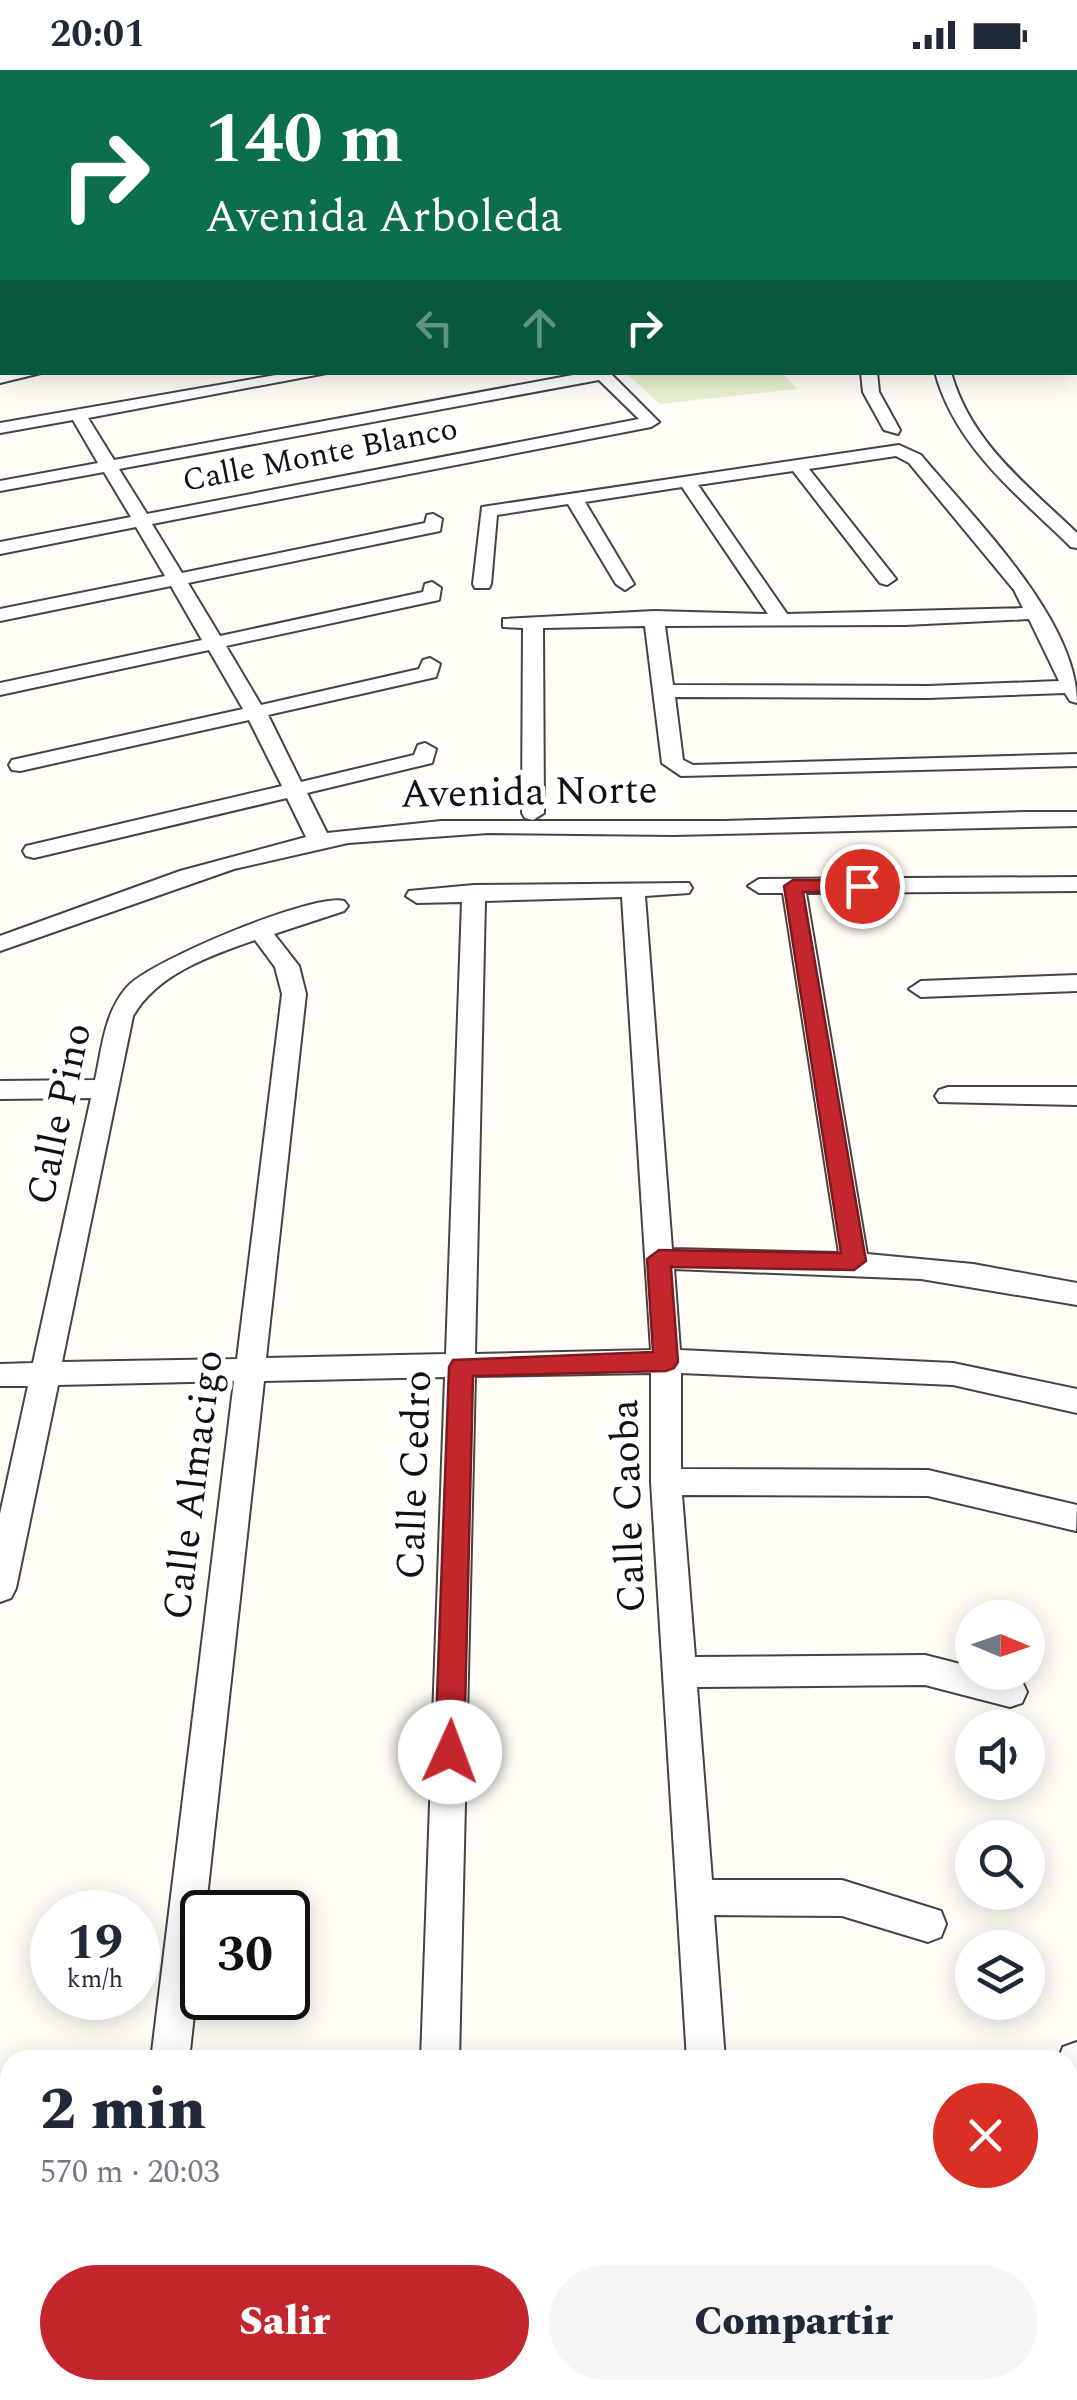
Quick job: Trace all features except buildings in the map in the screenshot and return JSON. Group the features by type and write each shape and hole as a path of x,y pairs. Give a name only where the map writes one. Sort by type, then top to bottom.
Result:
{"street":[{"path":"0,428 306,375"},
{"path":"0,486 595,375"},
{"name":"Calle Monte Blanco","path":"0,548 651,422 601,375"},
{"path":"869,375 871,392 892,430"},
{"path":"944,375 957,415 973,437 1077,543"},
{"path":"72,415 250,714 312,843"},
{"path":"482,584 488,511 890,451 911,455 1009,569 1076,690 664,691"},
{"path":"797,465 888,579"},
{"path":"688,482 780,618"},
{"path":"574,499 625,584"},
{"path":"0,615 434,527 434,520"},
{"path":"0,689 432,596 432,588"},
{"path":"510,623 654,617 967,619 1036,612"},
{"path":"654,617 674,762 695,772 1077,760"},
{"path":"532,622 533,814"},
{"path":"20,766 429,674 430,664"},
{"path":"34,850 426,759 425,750"},
{"name":"Avenida Norte","path":"0,944 184,878 312,843 446,830 1077,818"},
{"path":"759,886 1077,884"},
{"path":"793,886 854,1261"},
{"path":"417,896 681,888"},
{"name":"Calle Caoba","path":"633,889 666,1362 666,1482 705,2050"},
{"name":"Calle Cedro","path":"440,2050 474,892"},
{"name":"Calle Pino","path":"0,1588 121,1016 136,992 158,974 259,930 336,906"},
{"name":"Calle Almacigo","path":"171,2050 294,994 287,966 259,930"},
{"path":"921,989 1077,983"},
{"path":"0,1090 105,1089"},
{"path":"948,1096 1077,1096"},
{"path":"659,1259 854,1261 961,1270 1077,1294"},
{"path":"0,1375 666,1362 953,1374 1077,1402"},
{"path":"666,1482 928,1483 1076,1518"},
{"path":"679,1672 925,1670 1010,1692"},
{"path":"694,1897 842,1898 928,1924"}],"green space":[{"path":"628,375 785,375 797,389 660,404"}],"route":[{"path":"450,1752 462,1367 666,1362 659,1259 854,1261 793,886 862,886"}]}
